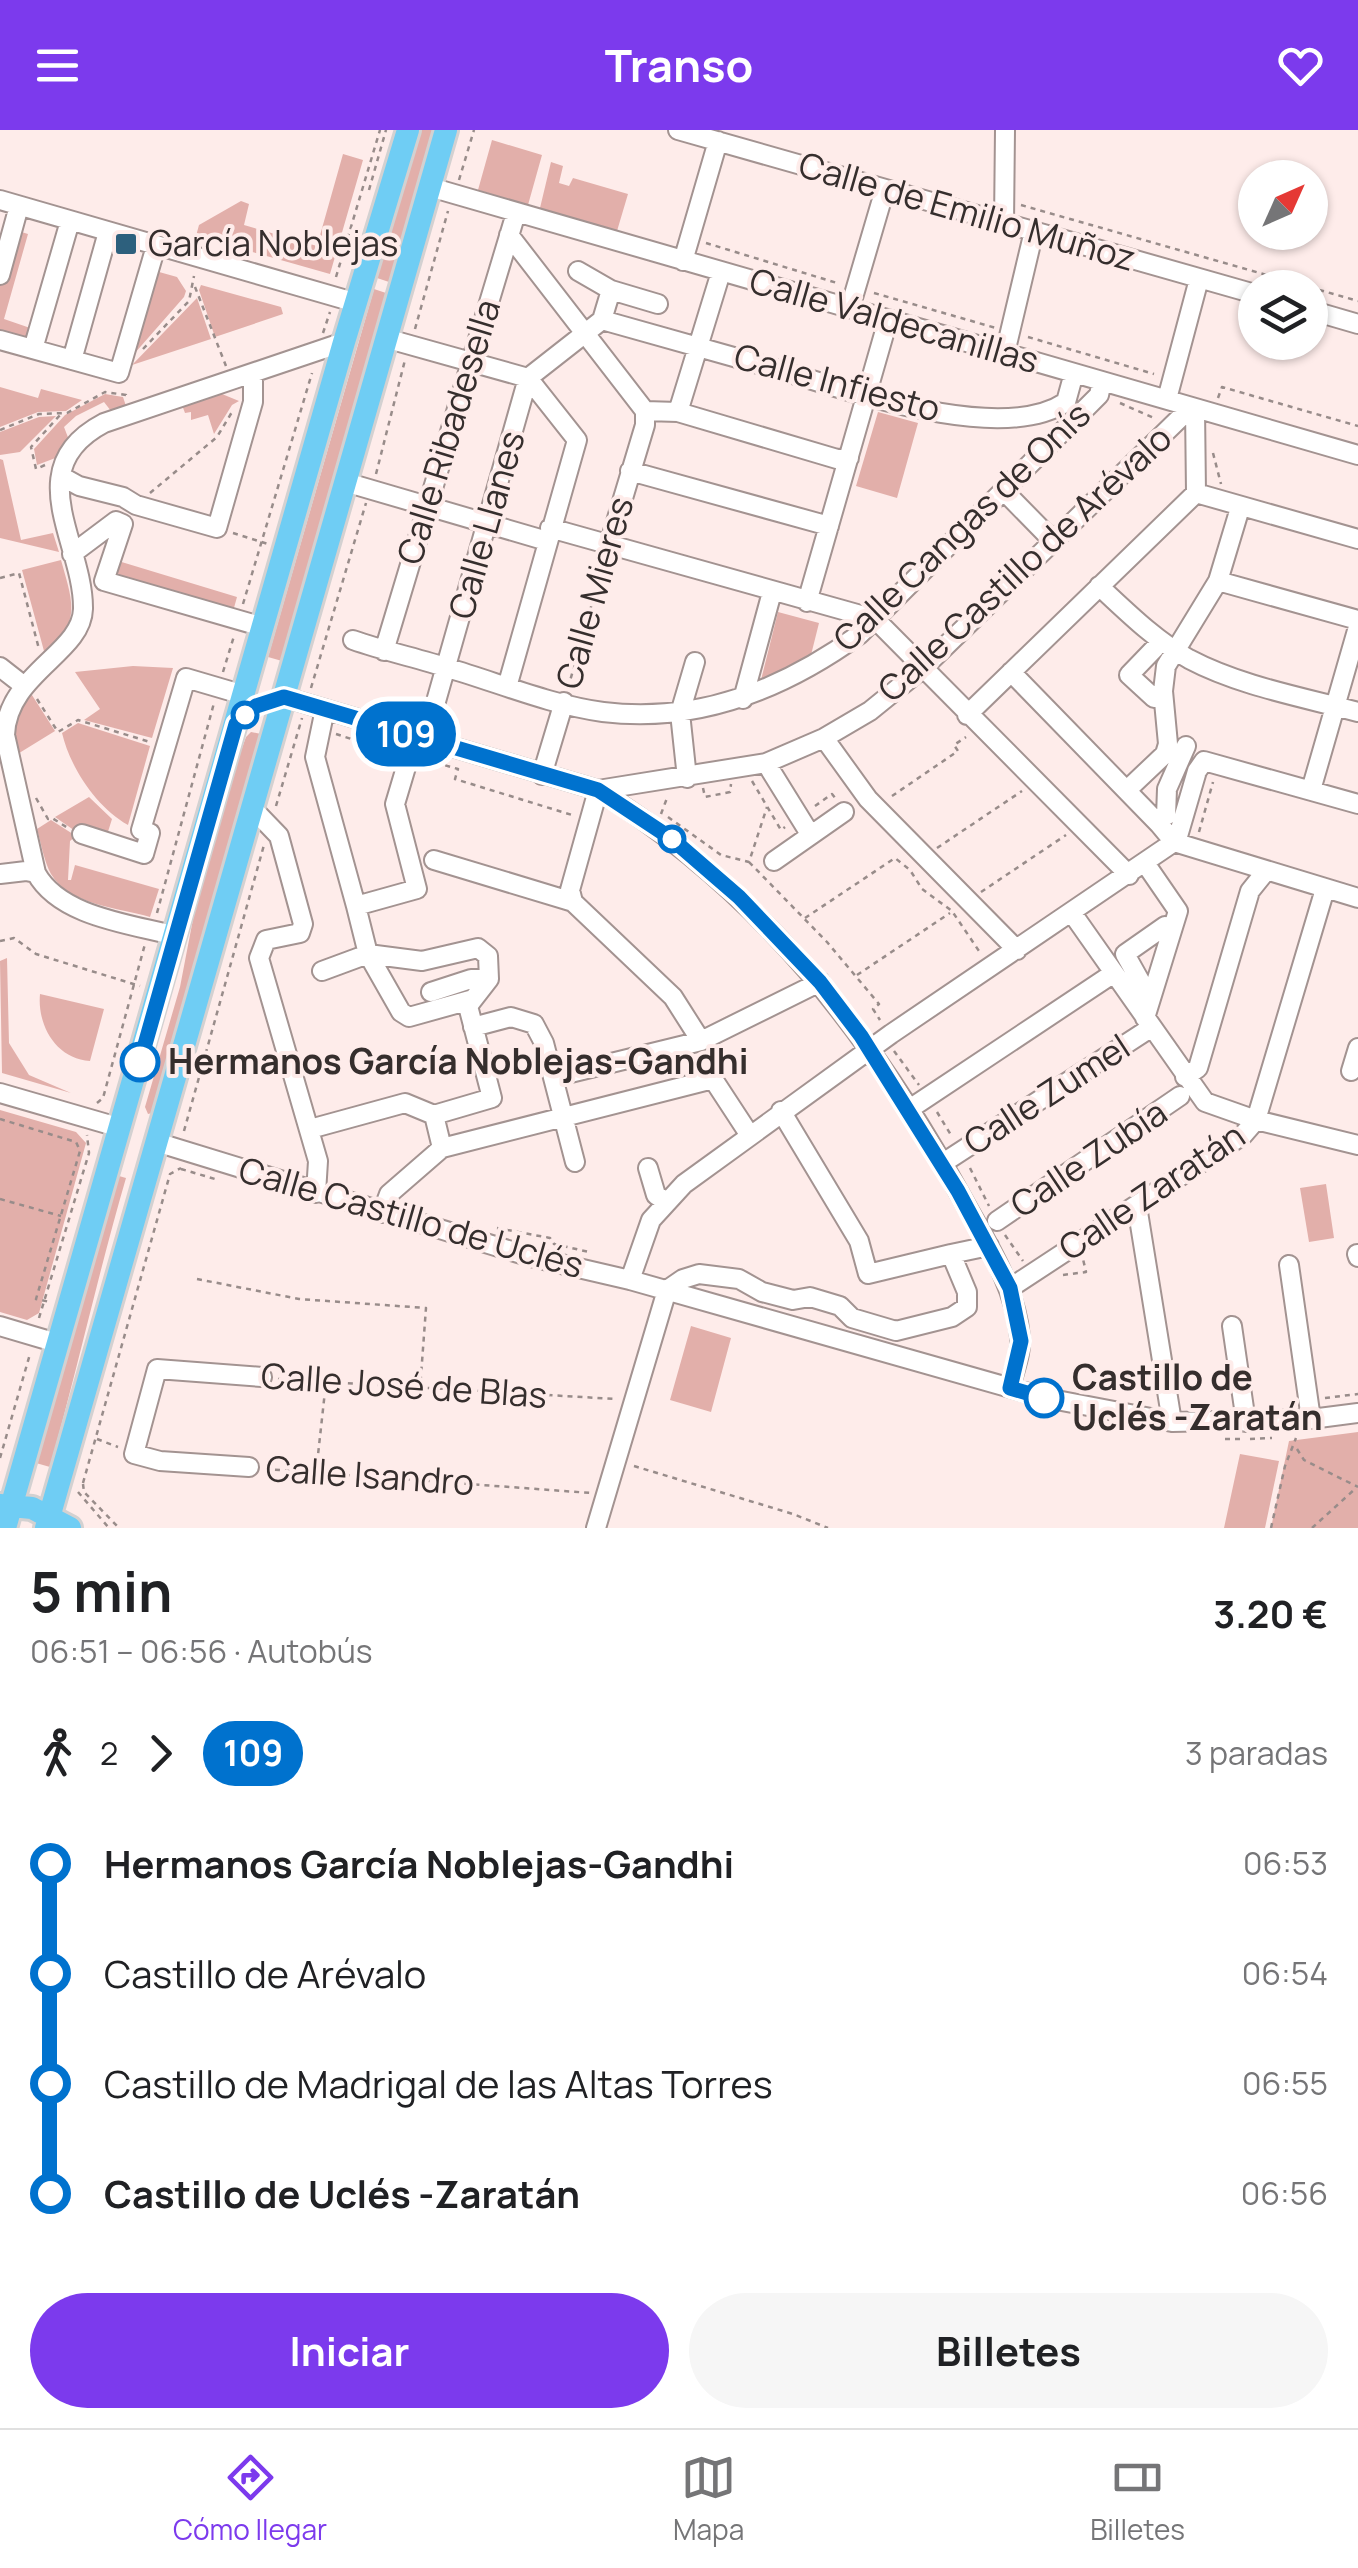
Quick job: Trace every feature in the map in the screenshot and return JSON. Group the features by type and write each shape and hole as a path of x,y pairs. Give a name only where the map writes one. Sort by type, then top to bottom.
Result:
{"main road":[{"path":"6,1528 6,1504 121,1128 408,130"},
{"path":"48,1521 156,1142 261,812 284,697 446,130"},
{"path":"236,724 256,706 284,697"},
{"path":"156,1142 142,1124 140,1111 182,956 179,925"},
{"path":"121,1128 156,1142"},
{"path":"92,1370 98,1296 137,1162 135,1150 121,1128"},
{"path":"6,1504 70,1528"}],"street":[{"name":"Calle de Emilio Muñoz","path":"678,130 1238,289"},
{"path":"1004,130 1004,223"},
{"path":"683,261 718,141"},
{"name":"Calle Valdecanillas","path":"430,187 1102,381 1170,390 1204,410 1358,455"},
{"path":"850,308 885,189"},
{"path":"0,200 357,303"},
{"path":"0,275 20,206"},
{"name":"Calle Ribadesella","path":"384,651 516,213"},
{"path":"33,349 70,221"},
{"path":"72,360 108,232"},
{"path":"1005,353 1034,232"},
{"path":"509,236 644,410 678,412 837,458 850,458"},
{"path":"0,340 120,374 156,246"},
{"path":"578,271 611,290 658,304"},
{"path":"678,412 721,272"},
{"path":"1170,390 1200,278"},
{"path":"528,378 602,320 611,290"},
{"path":"1328,315 1358,324"},
{"name":"Calle Infiesto","path":"602,320 923,410 979,417 1023,415 1056,408 1066,402 1074,373"},
{"path":"807,602 888,320"},
{"path":"385,338 528,378 577,440 507,687"},
{"path":"179,925 68,906 43,885 36,873 5,736 9,712 24,684 74,633 82,616 82,596 58,502 58,475 84,436 104,422 344,342"},
{"path":"58,475 79,486 123,497 136,506 217,528 252,402 253,373"},
{"name":"Calle Llanes","path":"356,906 416,889 395,804 446,667 528,378"},
{"name":"Calle Cangas de Onís","path":"353,640 603,712 680,713 743,699 826,658 875,619 1099,394 1102,381"},
{"name":"Calle Mieres","path":"608,545 645,424 644,410"},
{"path":"973,721 1011,672 1196,493 1204,410"},
{"name":"Calle Castillo de Arévalo","path":"284,697 598,790 695,783 766,763 824,738 870,710 923,668 1182,416 1204,410"},
{"path":"630,471 830,526"},
{"path":"345,482 487,524 608,545 875,619 1080,826 1137,869 1178,911 1148,1023"},
{"path":"1004,491 1052,540"},
{"path":"1196,493 1358,539"},
{"path":"1166,816 1177,745 1163,691 1166,666 1218,581 1240,508"},
{"path":"72,554 116,522 123,524 104,581 263,627"},
{"path":"1218,581 1358,624 1311,790"},
{"path":"1099,586 1131,617 1174,649 1218,673 1358,712"},
{"path":"743,699 772,592"},
{"path":"1154,648 1129,676 1154,698"},
{"path":"694,662 680,713 695,783"},
{"path":"0,667 24,684"},
{"path":"1011,672 1175,843 1358,898"},
{"path":"82,834 144,854 150,832 141,830 186,678 244,695"},
{"name":"Calle Mieres","path":"542,775 564,702"},
{"path":"326,710 315,757 368,954 401,1012 409,1016 432,997 471,979 489,979"},
{"path":"824,738 960,906 1017,950"},
{"path":"1126,790 1177,745"},
{"path":"630,1280 650,1220 665,1201 748,1134 1175,843 1206,773 1204,761 1358,804"},
{"path":"766,763 806,828"},
{"path":"572,902 570,890 598,790 706,866 820,982 870,1048 943,1163 1010,1288 1021,1341 1010,1388"},
{"path":"261,812 279,836 303,924 300,934 266,940 258,958 318,1161 316,1193"},
{"path":"774,861 806,828 844,812"},
{"path":"434,860 572,902 674,997 701,1041"},
{"path":"1186,1077 1198,1068 1250,891 1266,871"},
{"path":"0,874 36,873"},
{"path":"1072,913 1204,1102 1256,1120 1325,889"},
{"path":"1144,988 1125,954 1165,926"},
{"path":"322,970 368,954 422,961 478,948 488,956 489,979 469,1003 432,997"},
{"path":"908,1110 1114,973"},
{"path":"554,1078 701,1041 820,982"},
{"path":"310,1129 406,1103 434,1116 492,1098 469,1003"},
{"path":"473,1027 510,1017 534,1024 544,1043 575,1162"},
{"name":"Calle Zumel","path":"943,1163 1148,1023"},
{"path":"1352,1071 1358,1048"},
{"path":"382,1213 389,1194 442,1148 713,1079 748,1134"},
{"path":"0,1093 121,1128"},
{"name":"Calle Zubía","path":"997,1221 1180,1096"},
{"path":"782,1111 859,1241 868,1274 988,1246"},
{"path":"434,1116 442,1148"},
{"name":"Calle Zaratán","path":"1010,1288 1242,1135 1256,1120 1358,1146"},
{"name":"Calle Castillo de Uclés","path":"156,1142 530,1257 630,1280 1085,1407 1172,1422 1246,1422 1309,1410 1358,1412"},
{"path":"648,1168 656,1195 665,1201"},
{"path":"1137,1206 1172,1422"},
{"path":"596,1528 667,1290 699,1274 739,1279 762,1292 792,1300 810,1296 840,1306 852,1318 896,1332 952,1317 967,1307 968,1292 951,1254"},
{"path":"1288,1265 1309,1410"},
{"path":"0,1326 57,1342"},
{"path":"1232,1326 1246,1422"},
{"name":"Calle José de Blas","path":"134,1454 157,1369 262,1378"},
{"name":"Calle Isandro","path":"134,1454 160,1461 249,1467"}],"path":[{"path":"334,288 380,130"},
{"path":"456,188 474,130"},
{"path":"1018,204 1358,301"},
{"path":"413,336 449,208"},
{"path":"692,230 706,234 704,242 1010,332 1170,390"},
{"path":"142,349 189,301 198,257"},
{"path":"193,281 214,341 220,344 230,380"},
{"path":"320,344 331,308"},
{"path":"374,479 407,352"},
{"path":"156,917 218,687 315,362"},
{"path":"1204,410 1222,386 1358,426"},
{"path":"58,475 36,469 31,447 62,414 105,392 126,395 132,413"},
{"path":"136,506 217,437 234,408"},
{"path":"0,430 39,414 62,414"},
{"path":"1212,448 1220,480"},
{"path":"310,692 366,502 371,501"},
{"path":"217,528 268,544"},
{"name":"Calle Mieres","path":"564,702 608,545"},
{"path":"0,578 19,573 44,665"},
{"path":"24,684 58,732 78,720 166,746"},
{"path":"261,812 302,716"},
{"path":"876,807 958,751 954,745 973,721"},
{"path":"1196,842 1206,773"},
{"path":"455,779 576,816 579,806 592,812"},
{"path":"695,783 705,796 730,792 732,783 752,779 781,830 793,822 796,827 806,828"},
{"path":"660,793 670,792 661,814 722,855 748,862 805,918 879,1004 873,1009 880,1020"},
{"path":"924,857 1020,792"},
{"path":"21,801 35,795 48,819 61,824"},
{"path":"748,862 767,806"},
{"path":"856,976 1080,826"},
{"path":"190,1138 183,1134 266,838"},
{"path":"805,918 895,858 910,870 922,889 960,906 990,968"},
{"path":"92,1108 103,1098 147,937"},
{"path":"0,940 14,938 36,954 160,992"},
{"path":"0,1119 76,1142 80,1150 91,1154"},
{"path":"29,1324 42,1317 48,1302 91,1154 86,1130"},
{"path":"48,1302 36,1299 80,1150"},
{"path":"76,1163 87,1167"},
{"path":"118,1528 84,1492 83,1483 170,1174 181,1169"},
{"path":"0,1199 60,1216"},
{"path":"495,1228 550,1238 554,1244 601,1255"},
{"path":"1047,1276 1086,1272 1084,1262"},
{"path":"197,1279 299,1299 426,1308 420,1389"},
{"path":"0,1458 31,1356 24,1342"},
{"name":"Calle José de Blas","path":"262,1378 634,1400"},
{"path":"316,1474 326,1382"},
{"path":"1309,1410 1358,1394"},
{"path":"1271,1528 1296,1436"},
{"path":"96,1438 134,1454"},
{"path":"1295,1447 1304,1460 1358,1487 1312,1528"},
{"path":"618,1461 828,1528"},
{"name":"Calle Isandro","path":"249,1467 606,1495"},
{"path":"77,1481 83,1483"}],"shaded area":[{"path":"419,130 433,130 389,282 377,278"},
{"path":"492,140 542,155 528,205 478,190"},
{"path":"343,154 363,160 330,274 196,236 199,225 241,201 249,204 244,225 317,246"},
{"path":"551,162 563,166 559,183 569,186 573,178 628,194 617,231 540,208"},
{"path":"15,230 28,234 4,319 36,330 31,346 0,337 0,283"},
{"path":"152,270 177,277 186,291 127,362"},
{"path":"201,285 281,307 283,314 215,337 199,290"},
{"path":"374,289 386,293 282,661 268,657"},
{"path":"197,298 211,339 132,365"},
{"path":"0,387 38,398 41,389 82,400 66,411 38,412 0,427"},
{"path":"105,394 123,397 126,406 111,411 104,402 76,416 64,427 69,440 58,457 37,465 34,449 65,415"},
{"path":"222,394 239,401 232,405 214,434 208,415 191,420 191,412 185,413 182,405"},
{"path":"878,412 918,423 897,498 856,486"},
{"path":"56,416 20,452 0,455 0,432 39,417"},
{"path":"0,459 21,540 53,533 59,552 0,538"},
{"path":"61,560 71,599 69,621 65,631 44,651 22,570"},
{"path":"115,560 237,597 232,615 109,579"},
{"path":"778,612 819,623 811,655 761,680"},
{"path":"133,666 173,668 152,738 84,720 100,709 75,672"},
{"path":"30,692 55,731 16,755 15,722"},
{"path":"78,723 150,746 128,825 95,797 71,759 62,733"},
{"path":"251,732 261,734 152,1113 148,1114 145,1107 180,987 194,914 238,759"},
{"path":"89,797 112,819 106,838 78,833 55,817"},
{"path":"51,820 76,836 70,841 68,880 75,865 159,889 150,917 82,899 59,884 49,869 37,829"},
{"path":"7,958 9,1043 29,1075 71,1093 2,1073 0,961"},
{"path":"40,994 104,1009 90,1061 67,1054 51,1038 42,1017"},
{"path":"0,1110 76,1132 86,1143 39,1313 27,1320 0,1312"},
{"path":"119,1176 126,1178 50,1467 36,1463"},
{"path":"1326,1184 1334,1238 1309,1242 1300,1188"},
{"path":"691,1326 731,1338 711,1412 670,1400"},
{"path":"1358,1432 1358,1528 1271,1528 1289,1441"},
{"path":"1240,1454 1279,1461 1265,1528 1224,1528"}],"bus line":[{"name":"109","path":"140,1062 236,724 256,706 284,697 598,790 672,839 739,897 820,982 870,1048 943,1163 1010,1288 1021,1341 1010,1388 1044,1398"}],"place":[{"name":"García Noblejas","path":"126,244"},
{"name":"Hermanos García Noblejas-Gandhi","path":"140,1062"},
{"name":"Castillo de Uclés -Zaratán","path":"1044,1398"}]}
